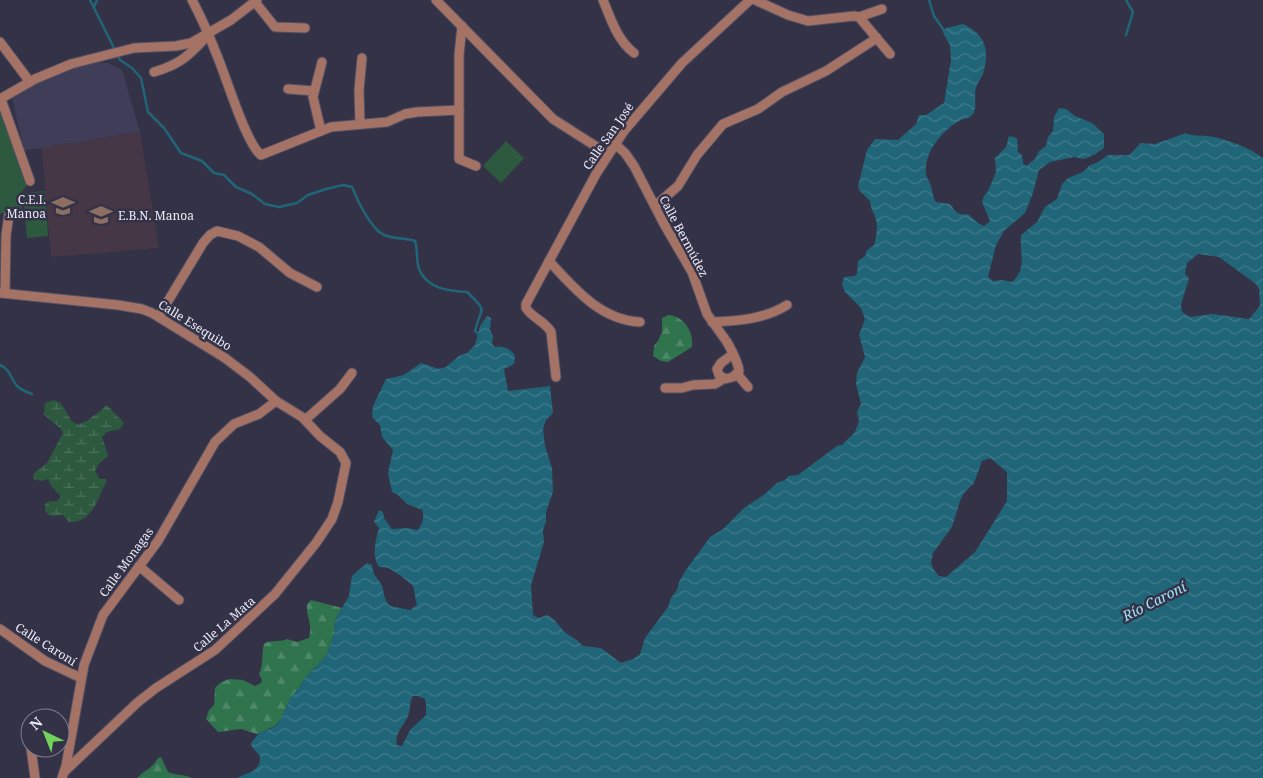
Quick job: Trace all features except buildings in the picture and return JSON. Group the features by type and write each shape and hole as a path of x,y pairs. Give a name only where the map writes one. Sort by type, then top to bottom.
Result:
{"street":[{"path":"192,0 208,34 244,125 259,154 268,154 321,130 339,125 387,122 405,114 417,112 459,110"},
{"path":"436,0 553,119 608,154"},
{"path":"603,0 620,37 634,53"},
{"name":"Calle San José","path":"556,377 551,332 546,325 529,313 526,308 526,304 548,261 608,154 633,120 682,63 750,0"},
{"path":"756,0 788,15 808,21 859,17 882,9"},
{"path":"30,181 1,99 30,82 70,64 121,50 184,45 208,34 231,20 256,1 275,27 305,28"},
{"path":"859,17 890,54"},
{"path":"837,19 854,22 875,36"},
{"path":"462,26 459,55 459,160 476,166"},
{"path":"154,72 180,62 208,34"},
{"path":"655,206 678,186 697,155 723,124 758,109 782,92 826,71 875,36"},
{"path":"0,42 30,82"},
{"path":"360,124 362,58"},
{"path":"321,130 314,104 314,91 322,62"},
{"path":"288,90 314,91"},
{"name":"Calle Bermúdez","path":"615,144 629,158 692,272 704,308 727,342 733,354 738,372 748,387"},
{"path":"2,293 9,215"},
{"path":"159,316 203,243 210,235 217,231 250,241 267,252 290,273 318,288"},
{"path":"548,261 575,290 592,304 620,318 640,322"},
{"name":"Calle Esequibo","path":"2,293 124,306 142,309 159,316 238,367 276,401 305,420 320,436 344,456"},
{"path":"712,322 756,317 773,313 787,305"},
{"path":"733,354 718,366 717,372 722,378 729,379 738,372"},
{"path":"305,420 340,390 352,373"},
{"path":"665,388 715,384 722,378"},
{"name":"Calle Monagas","path":"63,775 81,678 100,621 169,523 215,442 234,424 259,414 276,401"},
{"name":"Calle La Mata","path":"63,775 138,702 156,688 216,650 275,594 316,543 334,513 345,473 346,463 344,456"},
{"path":"139,566 179,600"},
{"name":"Calle Caroní","path":"0,630 46,661 81,678"},
{"path":"32,758 35,778"}],"shaded area":[{"path":"85,63 108,63 122,70 140,132 89,140 89,142 52,145 52,147 24,150 11,94"},
{"name":"E.B.N. Manoa","path":"140,132 159,248 51,257 42,148 51,147 51,145 89,142 89,140"}],"green space":[{"path":"0,100 30,181 21,193 22,216 0,213"},
{"path":"506,141 524,158 501,183 483,166"},
{"path":"45,191 48,236 27,238 23,193"},
{"path":"668,315 679,318 687,326 690,331 692,347 668,362 661,361 653,356 654,346 662,332 662,318"},
{"path":"54,400 60,403 73,422 78,424 84,423 105,406 108,406 124,423 120,429 107,432 102,437 108,455 95,471 100,479 106,479 106,483 93,509 83,519 77,521 69,522 63,515 50,516 45,511 45,504 47,502 57,501 61,496 51,486 48,479 41,481 34,479 33,476 34,473 47,463 63,433 60,428 44,415 45,403"},
{"path":"311,600 342,608 335,620 334,634 326,656 305,678 291,697 281,719 275,726 257,734 241,729 218,732 206,719 209,710 214,705 215,688 220,683 229,679 243,680 255,686 261,683 262,680 259,674 264,644 287,639 297,642 309,638 310,628 307,605"},
{"path":"161,757 168,772 192,778 137,778"}],"water":[{"name":"Río Caroní","path":"963,24 971,28 977,33 984,44 986,58 983,74 975,91 973,114 946,130 935,143 928,157 926,174 936,202 950,204 957,213 968,214 984,226 990,221 982,202 996,172 995,158 1006,147 1009,136 1017,138 1018,152 1022,155 1023,163 1026,166 1035,159 1039,151 1046,146 1048,137 1053,131 1054,117 1059,108 1066,109 1075,116 1092,123 1104,134 1104,148 1094,155 1084,159 1074,157 1050,162 1039,170 1025,213 1004,231 996,245 988,277 993,281 1003,280 1012,282 1020,271 1021,266 1021,235 1037,222 1045,207 1057,199 1062,184 1068,178 1083,172 1090,165 1108,155 1129,155 1141,143 1155,144 1186,133 1230,141 1251,150 1263,158 1263,778 237,778 256,768 260,761 260,756 251,743 260,732 276,726 291,697 305,678 326,656 334,634 335,620 349,596 352,576 367,563 372,565 374,574 381,584 390,606 410,610 417,605 413,586 392,570 386,567 379,567 375,557 379,528 374,522 379,510 383,512 384,518 392,529 408,528 417,530 422,523 423,515 422,510 407,504 392,492 388,473 393,450 382,437 380,425 372,417 373,406 386,379 404,375 421,363 439,369 446,367 459,356 467,353 475,345 480,326 487,316 491,318 492,344 495,347 506,348 515,356 514,364 504,369 508,391 550,386 553,413 546,420 543,429 545,446 552,468 553,492 546,512 546,522 543,530 544,542 531,585 533,615 539,618 547,615 583,646 601,648 621,663 633,659 640,654 645,638 668,607 686,570 710,537 722,530 744,508 765,494 777,483 789,476 798,475 837,446 842,445 855,432 859,421 857,412 861,404 856,384 857,373 865,357 859,335 865,319 861,308 845,292 842,284 844,277 857,274 858,261 874,245 877,230 870,201 859,190 858,186 867,150 875,139 898,140 916,124 919,115 926,115 944,103 951,60 950,45 943,33 946,28","holes":["1198,254 1219,257 1256,284 1259,289 1260,306 1249,319 1212,314 1190,317 1182,312 1181,305 1189,278 1185,274 1187,263","990,458 1007,472 1007,501 975,552 946,577 939,576 931,563 933,553 952,527 960,501 964,493 974,483 982,461","413,696 418,696 425,699 426,715 410,730 402,746 397,745 397,737 408,716"]}],"waterway":[{"path":"90,0 120,60 132,68 141,78 148,112 164,128 181,153 202,161 214,173 224,175 236,187 252,194 265,204 279,207 297,203 308,195 326,189 343,185 352,187 365,214 379,232 384,235 415,241 419,269 427,281 446,290 467,292 478,303 482,310 475,331 480,336"},
{"path":"94,7 97,0"},
{"path":"929,0 934,16 945,32"},
{"path":"1126,0 1133,12 1126,35"},
{"path":"0,365 4,367 17,386 32,394"}],"place":[{"name":"C.E.I. Manoa","path":"63,206"},
{"name":"E.B.N. Manoa","path":"101,215"}]}
